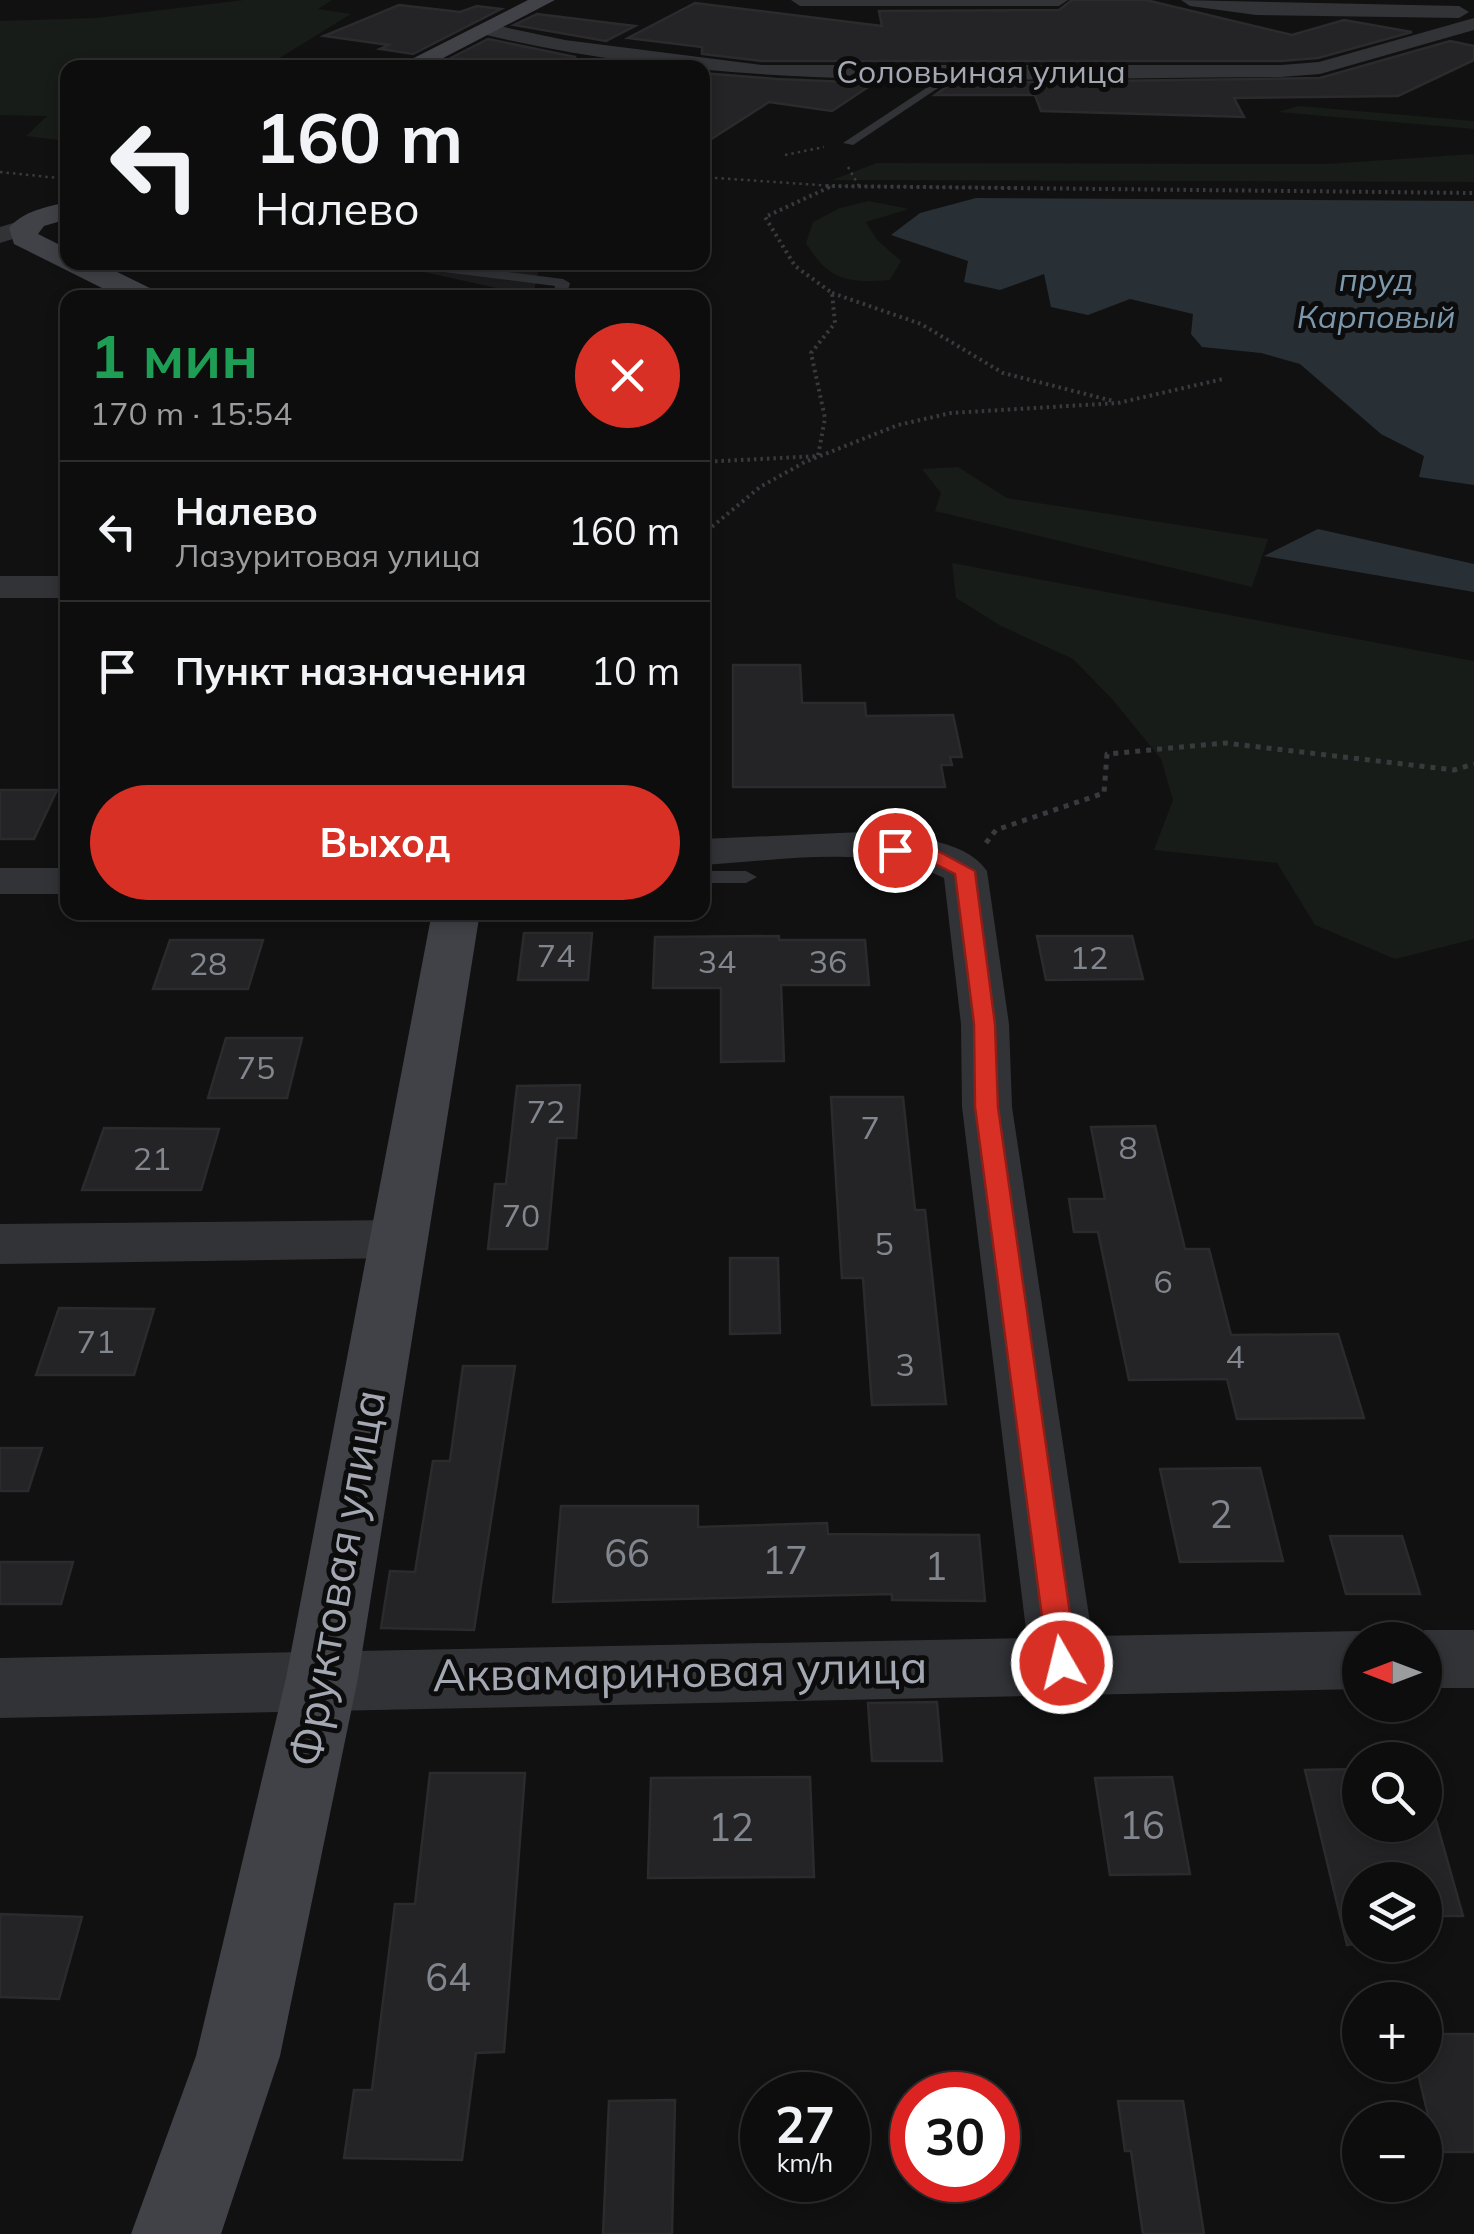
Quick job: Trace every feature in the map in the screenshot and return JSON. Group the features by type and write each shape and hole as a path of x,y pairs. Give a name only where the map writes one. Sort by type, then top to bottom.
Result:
{"street":[{"path":"421,60 545,0"},
{"path":"800,0 1059,0"},
{"path":"1190,0 1472,23"},
{"name":"Соловьиная улица","path":"710,65 762,72 1302,70 1472,23"},
{"name":"Соловьиная улица","path":"485,29 565,46 671,60"},
{"path":"12,232 60,212"},
{"path":"12,232 60,256"},
{"path":"89,270 131,290"},
{"path":"0,587 60,587"},
{"path":"710,852 862,846 929,854 965,871 984,1024 987,1107 1062,1663"},
{"path":"0,881 60,881"},
{"name":"Фруктовая улица","path":"176,2234 238,2056 322,1678 455,920"},
{"path":"0,1244 397,1239"},
{"path":"1442,1659 1474,1659"},
{"name":"Аквамариновая улица","path":"0,1688 236,1684 322,1678 1342,1660"}],"lane":[{"path":"849,143 955,72"},
{"path":"460,270 563,283 562,290"},
{"path":"710,876 746,877"}],"path":[{"path":"785,154 828,147"},
{"path":"0,172 60,178"},
{"path":"26,174 60,172"},
{"path":"710,178 833,186 1474,193"},
{"path":"833,186 765,218 795,266 832,293 922,324 1003,372 1118,403"},
{"path":"818,456 825,440 826,405 811,353 835,323 832,293"},
{"path":"710,529 760,488 818,456 898,425 951,413 1118,403 1223,379"},
{"path":"710,462 818,456"},
{"path":"965,871 996,830 1104,793 1107,754 1225,743 1454,770 1474,764"}],"shaded area":[{"path":"244,0 332,0 318,9 351,14 276,60 60,60 60,140 26,136 47,116 0,115 0,21 96,18"},
{"path":"1299,106 1474,121 1474,129 1278,112"},
{"path":"1474,154 1474,182 832,180 877,163 1326,164"},
{"path":"869,201 909,209 866,222 877,240 901,261 890,280 841,277 823,265 806,243 813,222 840,208"},
{"path":"415,270 539,270 534,290 506,290"},
{"path":"958,467 1007,498 1268,539 1252,587 935,511 941,493 922,469"},
{"path":"952,563 1474,661 1474,939 1395,959 1315,925 1277,863 1154,850 1173,800 1161,759 1073,659 1001,626 956,598"}],"water":[{"name":"пруд Карповый","path":"976,198 1474,201 1474,485 1419,477 1424,456 1381,434 1300,364 1261,353 1202,347 1191,334 1193,314 1130,299 1088,315 1051,307 1044,274 1000,290 964,282 968,261 891,235 920,213"},
{"path":"1318,529 1474,564 1474,592 1264,556"}],"building":[{"path":"1072,0 1146,0 1292,35 1344,20 1412,32 1318,58 1281,61 762,61 702,54 702,47 628,38 695,3 882,26 879,11 1059,10"},
{"path":"399,5 460,12 477,6 501,9 413,54 380,49 389,45 324,36"},
{"path":"537,14 635,26 606,41 514,25"},
{"path":"488,39 576,57 571,60 449,59"},
{"path":"1450,41 1474,46 1474,60 1398,96 1234,98 1244,117 1041,111 1035,95 935,95 952,83 1320,78"},
{"path":"710,74 874,83 832,111 769,102 710,140"},
{"path":"733,665 800,665 802,703 865,703 866,716 953,715 962,757 950,757 952,765 941,765 945,787 733,787"},
{"path":"0,790 57,790 34,839 0,839"},
{"path":"524,933 592,933 588,980 518,980"},
{"path":"779,936 779,940 865,940 869,985 781,985 784,1061 721,1062 721,988 653,988 655,937"},
{"path":"1037,936 1132,936 1143,979 1046,980"},
{"path":"170,940 263,940 248,989 153,989"},
{"path":"226,1038 302,1038 287,1098 208,1098"},
{"path":"580,1085 576,1138 557,1138 547,1249 488,1249 495,1184 506,1184 517,1086"},
{"path":"831,1097 903,1097 915,1210 925,1210 946,1404 872,1405 863,1278 842,1278"},
{"path":"1155,1126 1185,1249 1209,1249 1231,1335 1338,1334 1364,1418 1237,1419 1227,1379 1129,1380 1098,1232 1074,1232 1069,1199 1105,1199 1091,1127"},
{"path":"104,1128 219,1129 201,1190 82,1190"},
{"path":"730,1258 778,1258 780,1333 730,1334"},
{"path":"59,1308 154,1309 134,1375 36,1375"},
{"path":"463,1366 515,1366 474,1630 381,1628 390,1571 415,1572 433,1461 450,1461"},
{"path":"0,1448 42,1448 28,1491 0,1491"},
{"path":"1260,1468 1283,1561 1180,1562 1160,1469"},
{"path":"561,1506 698,1506 698,1527 827,1523 828,1534 979,1535 985,1601 892,1600 892,1594 553,1602"},
{"path":"1330,1536 1402,1536 1420,1594 1346,1594"},
{"path":"0,1562 73,1562 61,1604 0,1604"},
{"path":"937,1702 942,1761 872,1761 868,1703"},
{"path":"1342,1769 1342,1842 1442,1842 1463,1916 1442,1916 1442,1862 1342,1862 1342,1924 1305,1770"},
{"path":"430,1773 525,1773 504,2052 476,2053 462,2160 344,2158 354,2090 372,2090 395,1904 415,1904"},
{"path":"810,1777 814,1877 648,1878 651,1778"},
{"path":"1172,1777 1190,1874 1110,1875 1095,1778"},
{"path":"0,1914 82,1917 59,1999 0,1997"},
{"path":"1442,2034 1474,2034 1474,2152 1442,2152 1442,2102 1425,2102 1420,2082 1442,2082"},
{"path":"675,2100 672,2234 603,2234 609,2101"},
{"path":"1118,2101 1183,2101 1204,2234 1143,2234 1131,2151 1125,2151"}],"route":[{"path":"895,850 929,854 965,871 984,1024 987,1107 1062,1663"}]}
